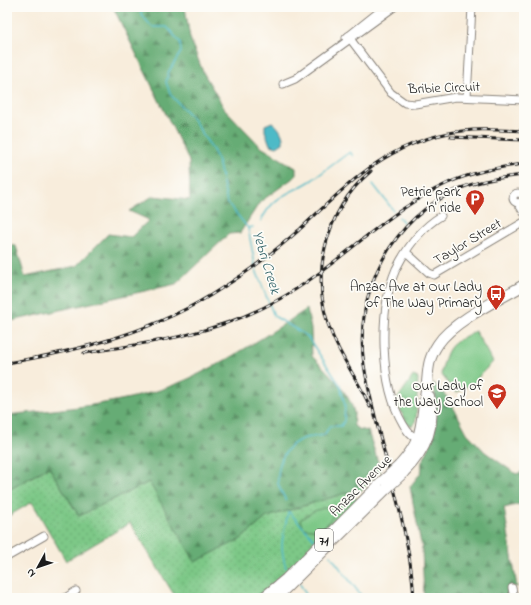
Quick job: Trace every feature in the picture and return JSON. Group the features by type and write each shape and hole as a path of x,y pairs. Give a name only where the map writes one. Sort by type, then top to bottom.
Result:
{"highway":[{"name":"Anzac Avenue","path":"276,598 401,469 417,458 425,431 424,397 426,390 426,377 430,360 437,344 456,326 524,285"},
{"name":"Anzac Avenue","path":"401,469 418,439 425,431"},
{"name":"Anzac Avenue","path":"263,598 286,579 385,485"}],"street":[{"path":"349,38 385,7"},
{"path":"283,84 295,79 331,51 394,7"},
{"path":"467,97 472,7"},
{"name":"Bribie Circuit","path":"349,38 391,93 402,102 415,104 467,97 524,100"},
{"path":"522,200 524,214"},
{"path":"418,439 410,434 398,415 386,374 384,353 386,316 390,290 396,269 416,238 441,216"},
{"name":"Taylor Street","path":"406,252 429,273 434,275 524,222"},
{"path":"403,424 413,431 425,431"},
{"path":"7,557 44,536"},
{"path":"512,588 514,598"},
{"path":"65,598 76,591"}],"green space":[{"path":"113,7 185,7 190,38 203,72 224,108 261,147 296,168 296,176 260,202 240,233 229,234 176,284 7,322 7,244 16,246 25,277 76,266 108,234 131,237 149,220 129,211 153,196 190,200 189,161"},
{"path":"307,309 311,329 312,356 337,382 348,398 354,413 354,426 358,429 368,431 381,471 361,491 349,492 267,517 241,539 195,562 149,482 79,516 49,467 7,491 7,415 112,402 167,388 229,358"},
{"path":"475,331 493,362 480,375 472,387 469,385 456,393 441,374 445,357 455,343"},
{"path":"413,376 418,378 416,419 413,426 407,424 396,401"},
{"path":"433,382 449,399 467,433 485,452 516,474 524,471 524,503 504,508 517,587 508,586 509,598 424,598 422,549 410,487 421,472 422,462 435,431 436,404"},
{"path":"49,467 79,516 149,482 241,539 267,517 349,492 359,501 268,590 256,598 176,598 130,523 66,561 32,502 7,517 7,491"},
{"path":"327,507 334,514 327,524 319,530 304,528 300,520 314,511"}],"water":[{"path":"272,122 277,126 283,137 283,143 277,147 270,145 265,131 265,125"}],"waterway":[{"name":"Yebri Creek","path":"142,7 141,14 152,27 167,27 180,42 181,52 169,71 166,82 171,95 193,119 214,152 219,165 227,202 248,228 256,270 274,316 307,336 340,385 345,405 344,421 341,426 330,426 324,435 305,438 298,441 292,445 284,455 279,468 278,483 286,500"},
{"path":"261,221 271,205 277,200 312,180 350,152 353,156"},
{"path":"373,184 393,210"},
{"path":"399,217 403,222"},
{"name":"Yebri Creek","path":"248,228 253,227"},
{"name":"Yebri Creek","path":"286,568 282,545 288,512"},
{"path":"289,512 315,540"},
{"path":"330,555 363,598"},
{"name":"Yebri Creek","path":"300,584 308,598"}],"railway":[{"path":"7,363 64,352 119,337 172,316 197,303 242,275 281,246 350,183 385,158 404,148 425,139 458,131 524,131"},
{"path":"451,137 524,140"},
{"path":"84,353 183,336 230,322 254,312 276,301 320,273 382,224 425,195 448,183 466,176 495,168 524,164"},
{"path":"370,407 333,337 326,315 322,293 322,270 325,248 332,226 342,206 355,187 371,171"},
{"path":"414,598 406,539 364,365 362,338 365,311 372,285 382,260 397,238 415,218 437,201 461,188 492,179 524,175"}],"place":[{"name":"Petrie park 'n' ride","path":"475,216"},
{"name":"Anzac Ave at Our Lady of The Way Primary","path":"496,311"},
{"name":"Our Lady of the Way School","path":"497,410"}]}
